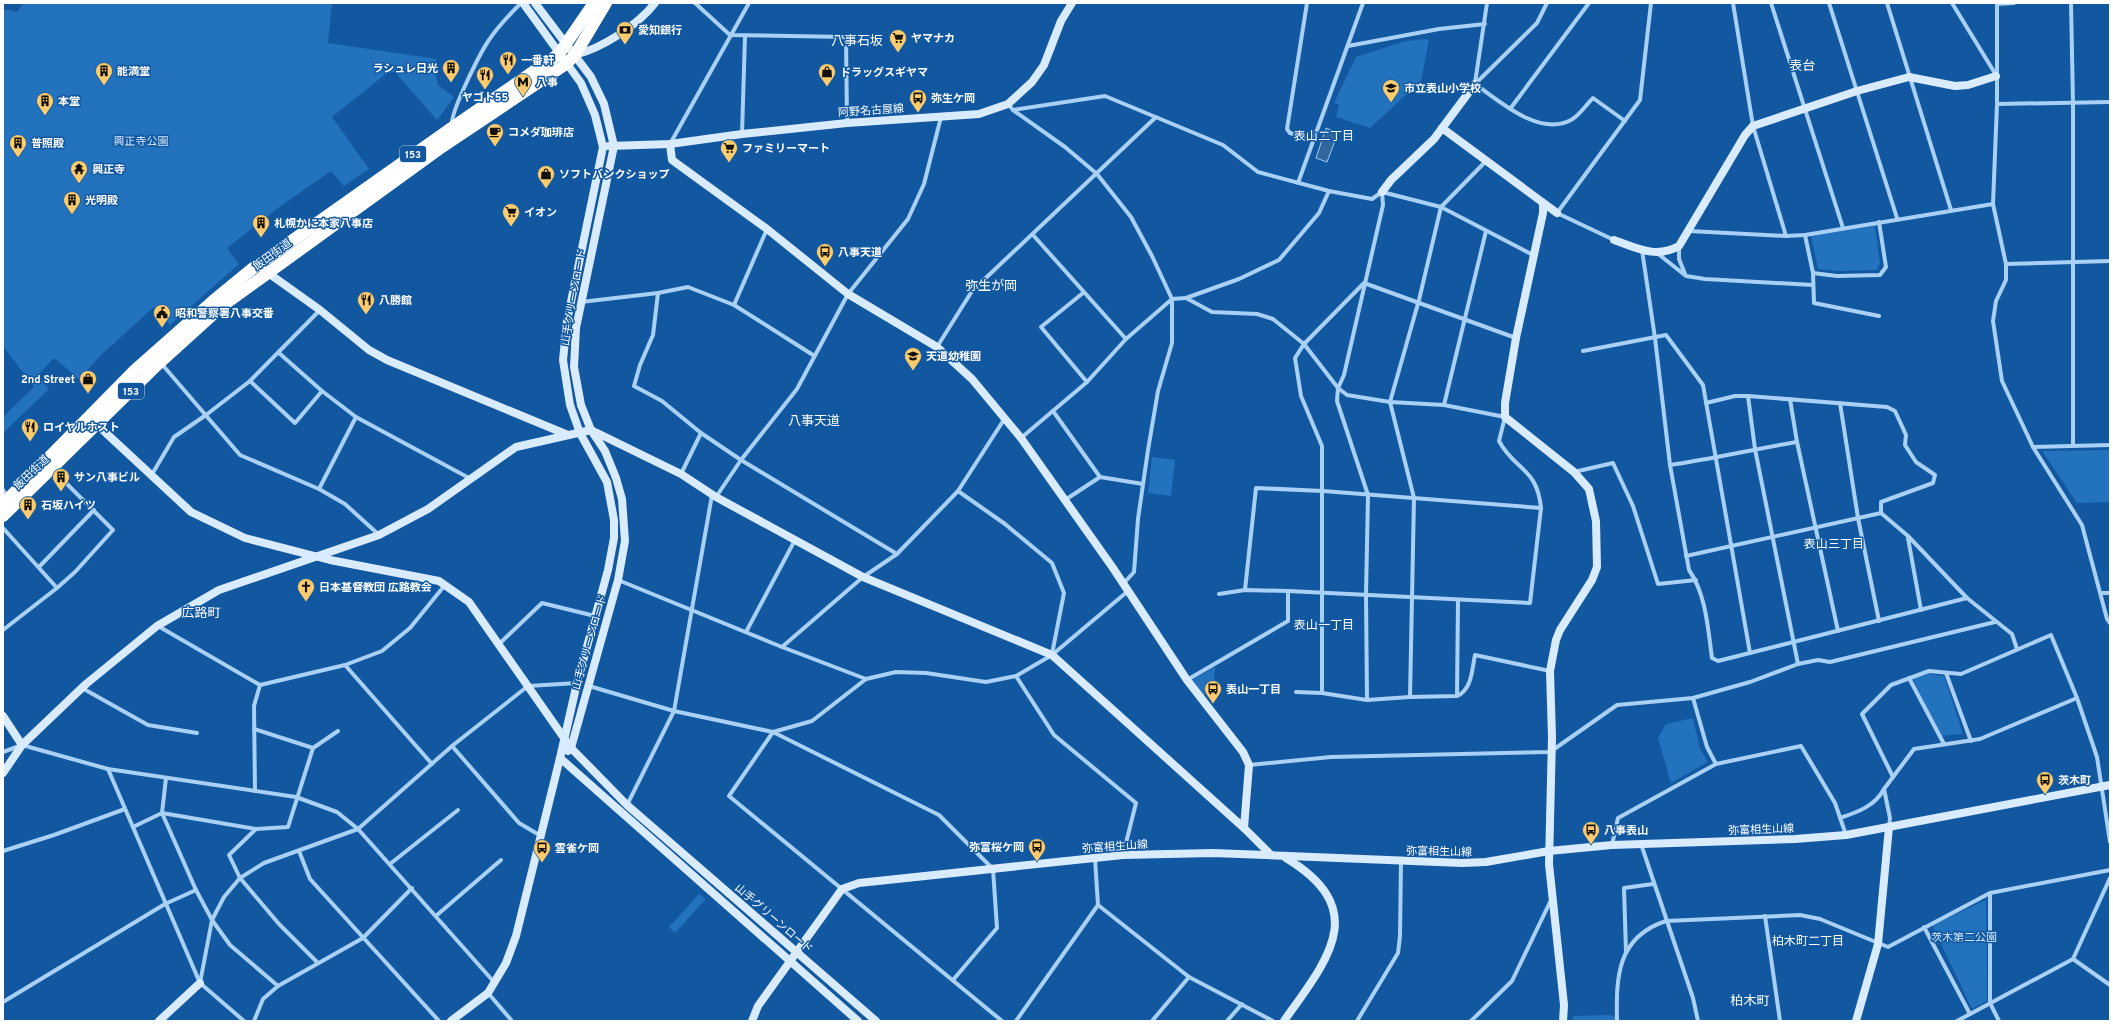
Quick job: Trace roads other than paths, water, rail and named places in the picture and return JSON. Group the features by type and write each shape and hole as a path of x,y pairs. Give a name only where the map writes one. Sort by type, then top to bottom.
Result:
{"highway":[{"name":"飯田街道","path":"567,58 567,44 594,3"},
{"name":"飯田街道","path":"3,516 52,470 135,370 213,301 263,269 442,147 567,58 606,3"},
{"name":"飯田街道","path":"5,497 93,422 263,269 452,127 567,58"}],"street":[{"path":"452,127 455,108 488,41 501,23 522,3 567,58 590,102 603,146"},
{"path":"535,3 567,44"},
{"path":"567,58 594,50 645,15 655,3"},
{"path":"695,3 730,36 846,37 847,123"},
{"path":"749,3 670,144 672,160 767,229 848,294 937,347 972,379 1021,438 1187,680 1243,752 1249,765 1244,828"},
{"name":"阿野名古屋線","path":"603,146 670,144 742,134 847,123 979,114 1008,104 1032,82 1044,65 1061,21 1072,3"},
{"path":"1307,3 1287,129 1290,133 1314,140"},
{"path":"1298,183 1363,3"},
{"path":"1475,84 1487,3"},
{"path":"1013,110 1105,96 1223,145 1258,172 1329,191 1372,199 1382,192 1392,180 1434,139 1475,84 1537,24 1547,3"},
{"path":"1510,109 1589,3"},
{"path":"1557,213 1640,100 1650,3"},
{"path":"1733,3 1753,126 1786,236"},
{"path":"1771,3 1843,228"},
{"path":"1830,3 1896,218"},
{"path":"1887,3 1951,210"},
{"path":"1952,3 1996,76"},
{"path":"2014,3 1997,3 1997,104 1993,204 2006,264 2006,280 1996,301 1992,321 2002,381 2033,447 2082,525 2102,593 2107,620 2110,623"},
{"path":"2070,3 2073,103 2073,445"},
{"path":"1348,46 1439,29 1485,24"},
{"path":"742,134 745,36"},
{"path":"567,58 591,77 604,104 614,146"},
{"path":"1442,128 1557,213 1614,240 1642,250 1656,253 1669,252 1679,246 1745,135 1753,126 1857,91 1909,77 1955,86 1968,85 1996,76"},
{"path":"1475,84 1510,109 1534,122 1560,124 1572,120 1593,98 1625,122"},
{"path":"1997,104 2110,102"},
{"path":"1002,1021 729,796 773,732 812,721 866,679 896,672 926,673 986,682 1016,676 1052,655 1125,588 1134,572 1138,519 1158,391 1172,343 1172,299 1152,256 1131,217 1097,174 1065,147 1013,110 1008,104"},
{"path":"627,806 674,711 714,496 797,389 848,294 908,219 924,184 941,117"},
{"path":"937,347 972,291 1033,235 1156,117"},
{"name":"山手グリーンロード","path":"603,146 564,340 562,360 565,385 580,433 607,482 614,520 614,538 608,570 577,683 560,758 858,1021"},
{"name":"山手グリーンロード","path":"614,146 581,302 574,346 574,367 577,389 591,430 605,451 616,478 622,499 625,541 618,580 571,748 627,806 876,1021"},
{"path":"1410,697 1414,498 1390,402 1419,302 1441,207 1486,161"},
{"path":"1021,438 1087,382 1126,339 1172,299 1186,298 1239,279 1279,260 1319,213 1329,191"},
{"path":"1382,192 1441,207 1533,255"},
{"path":"1367,700 1366,595 1368,495 1337,401 1338,388 1344,375 1364,282 1383,205 1382,192"},
{"path":"1219,594 1245,590 1288,591 1530,603 1541,508 1539,493 1531,476 1505,453 1499,441 1505,417 1505,403 1516,338 1543,213 1543,204"},
{"path":"1689,231 1786,236 1805,235 1896,218 1993,204"},
{"path":"1813,273 1837,276 1880,275 1886,267 1879,222"},
{"path":"734,305 767,229"},
{"path":"1444,405 1466,320 1486,231"},
{"path":"1033,235 1083,293 1126,339"},
{"path":"1805,235 1813,273 1814,303 1879,316"},
{"path":"1679,246 1679,259 1686,276"},
{"path":"1642,250 1655,338 1670,465 1688,570 1696,580 1707,621 1712,658 1718,662 1967,598"},
{"path":"1656,253 1686,276 1705,279 1813,285"},
{"path":"2006,264 2110,262"},
{"path":"263,269 320,310 369,350 387,360 568,434"},
{"path":"1364,282 1516,338"},
{"path":"1322,693 1322,446 1301,396 1296,358 1304,344 1364,282"},
{"path":"581,302 658,293 688,287 734,305 814,355"},
{"path":"658,293 653,335 640,365 634,386 662,401 701,433 741,460 897,554"},
{"path":"1083,293 1041,327 1087,382"},
{"path":"1186,298 1212,312 1257,314 1273,319 1304,344 1338,388 1347,395 1390,402 1444,405 1505,417 1574,472 1589,489 1596,521 1597,567 1592,580 1560,630 1556,640 1550,671 1552,737 1550,752 1549,851 1552,900 1564,1005 1563,1021"},
{"path":"150,476 174,437 206,416 250,381 320,310"},
{"path":"1583,351 1666,335 1703,385 1750,653"},
{"path":"279,353 322,391 356,417 470,478"},
{"path":"160,362 240,455 319,489 345,504 379,535"},
{"path":"250,381 295,423 322,391"},
{"path":"1706,403 1735,396 1748,396 1887,407 1895,411 1906,435 1904,445 1916,462 1935,475 1933,483 1881,502 1881,512 1908,536 1967,598 1995,622 2012,634 2017,649"},
{"path":"1748,396 1755,449 1774,537 1798,664"},
{"path":"1790,399 1797,442 1838,631"},
{"path":"1840,403 1858,518 1879,621"},
{"path":"1053,411 1100,477"},
{"path":"319,489 356,417"},
{"path":"782,647 863,577 897,554 958,491 1005,418"},
{"path":"93,422 150,476 191,512 245,538 315,556 439,581 469,602 528,686 563,740 571,748 560,758 516,936 506,963 488,993 451,1021"},
{"path":"3,773 22,745 82,688 157,626 219,590 379,535 428,509 516,447 591,430 681,474 714,496 863,577 1052,655 1244,828 1271,855"},
{"path":"681,474 701,433"},
{"path":"1670,465 1716,459 1755,449 1797,442"},
{"path":"2033,447 2110,445"},
{"path":"1574,472 1613,463 1633,506 1658,584 1696,580"},
{"path":"3,630 75,572 113,530 52,470"},
{"path":"1064,500 1100,477 1143,484"},
{"path":"1245,590 1256,488 1323,491 1541,508"},
{"path":"958,491 1005,524 1052,563 1064,593 1052,655"},
{"path":"39,567 94,510"},
{"path":"1686,556 1881,512"},
{"path":"3,528 57,588"},
{"path":"1908,536 1922,610"},
{"path":"746,632 795,540"},
{"path":"618,580 782,647 866,679"},
{"path":"157,626 260,685 345,665 382,652 410,628 446,586"},
{"path":"1187,680 1288,620 1288,591"},
{"path":"2102,593 2110,593"},
{"path":"1457,696 1458,600"},
{"path":"498,645 542,604 595,616"},
{"path":"1249,765 1331,757 1550,752 1617,705 1694,698 1750,682 1798,664 1818,660 1830,662 1995,622"},
{"path":"1893,776 1862,714 1891,684 1930,671 1961,674 2051,635 2077,698 2106,786 2110,842"},
{"path":"1296,692 1322,693 1367,700 1457,696 1463,694 1468,688 1475,655 1550,671"},
{"path":"345,665 432,764"},
{"path":"1946,673 1971,741"},
{"path":"1016,676 1054,735 1136,803 1123,854"},
{"path":"1909,678 1944,744"},
{"path":"159,1021 200,983 212,920 224,897 240,878 264,863 358,828 452,746 528,686 577,683"},
{"path":"255,790 254,706 260,685"},
{"path":"588,686 674,711 773,732 938,815 993,869 997,928 953,980"},
{"path":"82,688 148,725 197,733"},
{"path":"1694,698 1708,747 1716,764"},
{"path":"1840,818 1855,813 1868,806 1880,796 1914,748 1980,739 2077,698"},
{"path":"3,716 22,745"},
{"path":"254,729 313,748"},
{"path":"132,827 162,813 256,829 288,826 296,796 313,748 338,731"},
{"path":"3,752 22,745 108,769 296,796 337,812 358,828 495,982"},
{"path":"452,746 519,823 541,836"},
{"path":"1612,845 1618,818 1716,764 1801,746 1835,803 1846,835"},
{"path":"108,769 200,983 244,1021"},
{"path":"166,778 162,813 196,890 212,920 230,944 278,986"},
{"name":"弥富相生山線","path":"842,889 860,883 1123,854 1213,853 1401,861 1486,862 1549,851 1612,845 1795,839 1846,835 2106,786"},
{"path":"1856,1021 1878,944 1890,818 1884,789"},
{"path":"3,851 54,835 125,809"},
{"path":"390,864 458,810"},
{"path":"256,829 229,855 240,878 278,924 318,963"},
{"path":"1641,844 1693,998 1698,1021"},
{"path":"299,851 310,879 439,1021"},
{"path":"1284,1021 1324,964 1332,946 1334,912 1328,894 1298,865 1286,857"},
{"path":"1016,1021 1098,905 1095,858"},
{"path":"437,915 501,860"},
{"path":"1357,1021 1398,954 1400,936 1401,861"},
{"path":"1617,1021 1618,971 1626,953 1640,935 1666,920 1800,915 1820,919 1888,947 1990,893 2110,870"},
{"path":"1957,1021 2073,959 2110,878"},
{"path":"1626,953 1624,888 1654,884"},
{"path":"254,1021 262,999 278,986 363,938 412,888"},
{"path":"752,1021 758,1006 792,962 842,889"},
{"path":"3,1002 165,904 196,890"},
{"path":"1990,893 1990,1003 1999,1021"},
{"path":"1471,1021 1512,981 1552,900"},
{"path":"1098,905 1189,977 1273,1021"},
{"path":"1765,916 1780,1021"},
{"path":"1924,927 1970,1014"},
{"path":"2073,959 2110,985"},
{"path":"1152,1021 1189,977"},
{"path":"488,993 512,1021"},
{"path":"1227,1021 1242,1004"}],"place":[{"name":"愛知銀行","path":"625,45"},
{"name":"ヤマナカ","path":"898,53"},
{"name":"一番軒","path":"508,75"},
{"name":"ラシュレ日光","path":"451,83"},
{"name":"能満堂","path":"104,86"},
{"name":"ドラッグスギヤマ","path":"827,87"},
{"name":"ヤゴト55","path":"485,90"},
{"name":"八事","path":"523,97"},
{"name":"市立表山小学校","path":"1391,103"},
{"name":"弥生ケ岡","path":"918,113"},
{"name":"本堂","path":"45,116"},
{"name":"コメダ珈琲店","path":"495,147"},
{"name":"普照殿","path":"18,158"},
{"name":"ファミリーマート","path":"729,163"},
{"name":"興正寺","path":"79,184"},
{"name":"ソフトバンクショップ","path":"546,189"},
{"name":"光明殿","path":"72,215"},
{"name":"イオン","path":"511,227"},
{"name":"札幌かに本家八事店","path":"261,238"},
{"name":"八事天道","path":"825,267"},
{"name":"八勝館","path":"366,315"},
{"name":"昭和警察署八事交番","path":"162,328"},
{"name":"天道幼稚園","path":"913,371"},
{"name":"2nd Street","path":"88,394"},
{"name":"ロイヤルホスト","path":"30,442"},
{"name":"サン八事ビル","path":"61,492"},
{"name":"石坂ハイツ","path":"28,520"},
{"name":"日本基督教団 広路教会","path":"306,602"},
{"name":"表山一丁目","path":"1213,704"},
{"name":"茨木町","path":"2045,795"},
{"name":"八事表山","path":"1591,845"},
{"name":"弥富桜ケ岡","path":"1037,862"},
{"name":"雲雀ケ岡","path":"542,863"}],"district":[{"name":"八事石坂","path":"857,40"},
{"name":"表台","path":"1802,65"},
{"name":"表山二丁目","path":"1324,136"},
{"name":"弥生が岡","path":"991,285"},
{"name":"八事天道","path":"814,420"},
{"name":"表山三丁目","path":"1834,544"},
{"name":"広路町","path":"201,612"},
{"name":"表山一丁目","path":"1324,625"},
{"name":"柏木町二丁目","path":"1808,941"},
{"name":"柏木町","path":"1750,1000"}],"park label":[{"name":"興正寺公園","path":"141,141"},
{"name":"茨木第二公園","path":"1964,937"}]}
